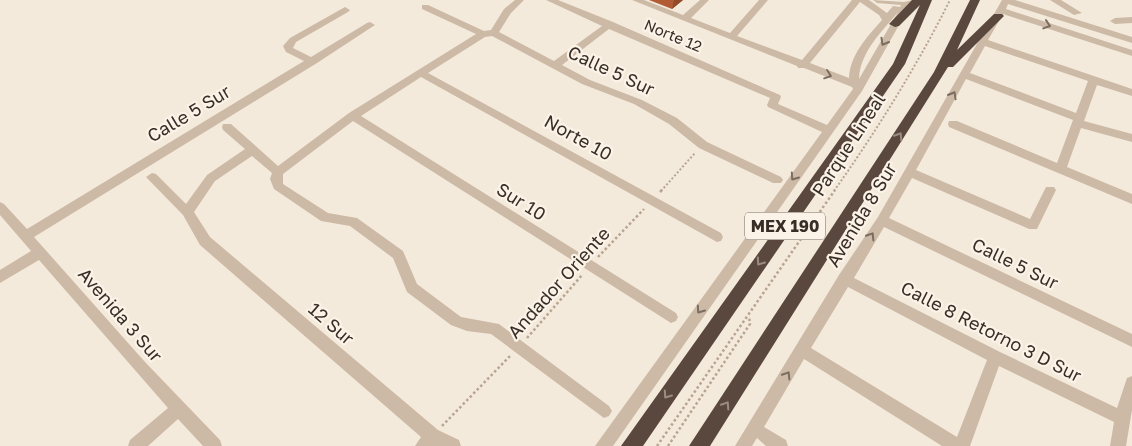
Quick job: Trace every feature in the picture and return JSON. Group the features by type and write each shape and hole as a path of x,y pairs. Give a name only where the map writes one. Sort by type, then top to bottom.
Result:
{"highway":[{"path":"891,22 918,0"},
{"name":"MEX 190","path":"631,446 899,64 926,0"},
{"name":"MEX 190","path":"699,446 940,72 975,0"},
{"path":"940,72 1003,6"}],"street":[{"path":"520,0 507,11 494,33 483,34 353,116 278,172 276,179 278,186 325,218 353,221 398,255 412,288 456,320 467,325 494,328 604,411"},
{"name":"Norte 12","path":"550,0 610,24 776,97 772,105 828,130"},
{"path":"636,0 856,86"},
{"path":"684,19 705,0"},
{"path":"731,37 764,0"},
{"path":"802,66 857,0"},
{"path":"863,0 882,13 891,22"},
{"path":"603,446 828,130 856,86 904,1 878,0"},
{"path":"1054,0 1077,12"},
{"path":"1003,6 1132,40"},
{"path":"1003,6 1132,53"},
{"name":"Avenida 8 Sur","path":"743,446 882,220 1003,6"},
{"path":"425,7 483,34"},
{"path":"313,61 289,50 288,46 293,40 345,10"},
{"path":"1115,21 1132,20"},
{"path":"554,66 610,24"},
{"name":"Calle 5 Sur","path":"27,235 370,25"},
{"name":"Calle 5 Sur","path":"494,33 586,82 638,102 673,121 703,145 777,180"},
{"path":"984,42 1132,93"},
{"name":"Norte 10","path":"421,73 717,237"},
{"path":"965,75 1078,120 1132,138"},
{"path":"1060,169 1094,79"},
{"name":"Sur 10","path":"353,116 671,317"},
{"path":"953,124 1132,199"},
{"path":"227,127 278,172"},
{"path":"187,212 211,178 223,167 252,150"},
{"path":"909,172 1033,226 1050,190"},
{"name":"12 Sur","path":"152,177 187,212 205,241 428,441 453,446"},
{"name":"Avenida 3 Sur","path":"2,211 27,235 178,409 214,446"},
{"name":"Calle 5 Sur","path":"882,220 1132,341"},
{"path":"0,278 41,252"},
{"name":"Calle 8 Retorno 3 D Sur","path":"844,279 995,357 1126,412"},
{"path":"802,350 957,446"},
{"path":"962,446 995,357"},
{"path":"1118,446 1132,383"},
{"path":"136,446 178,409"},
{"path":"763,434 780,446"}],"path":[{"name":"Parque Lineal","path":"657,446 861,153 934,32 950,0"},
{"name":"Andador Oriente","path":"428,441 519,347 590,266 703,145"},
{"path":"668,446 750,324 749,315"}]}
